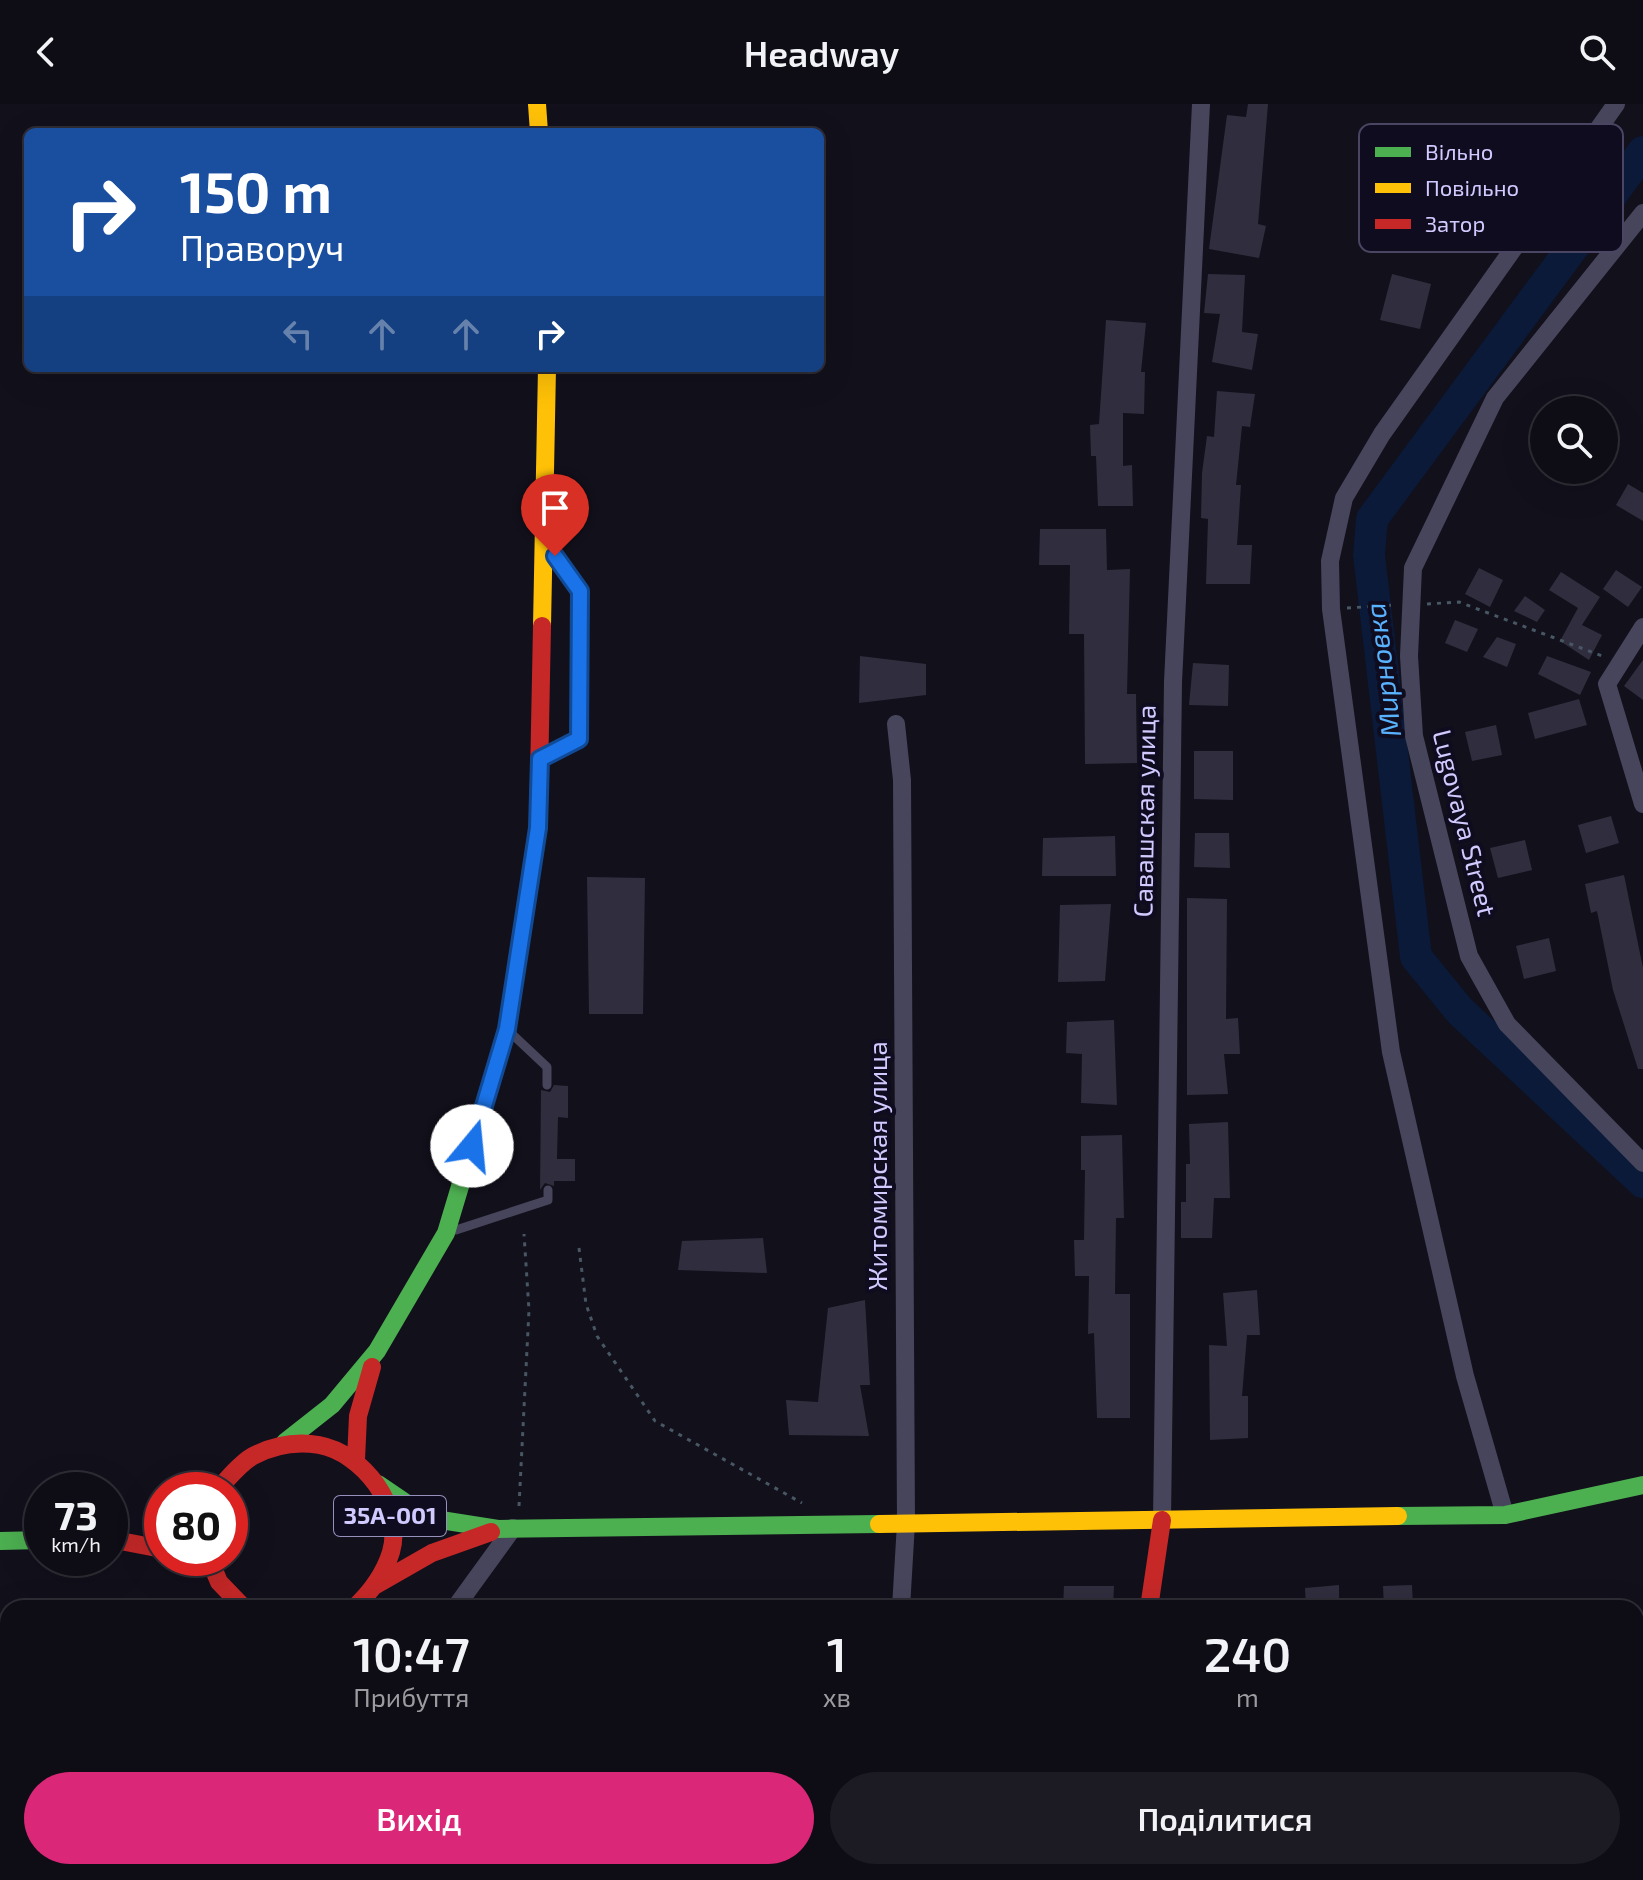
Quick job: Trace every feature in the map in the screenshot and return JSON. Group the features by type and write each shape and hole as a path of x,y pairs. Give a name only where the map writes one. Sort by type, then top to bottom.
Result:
{"main road":[{"path":"537,104 539,128"},
{"name":"35А-001","path":"285,1442 332,1405 377,1351 446,1233 507,1029 538,828 547,372"},
{"name":"35А-001","path":"356,1460 358,1416 377,1351"},
{"name":"35А-001","path":"229,1472 256,1451 285,1442 322,1443 356,1460 378,1484 389,1509 392,1535 388,1561 376,1585 362,1600"},
{"path":"378,1484 428,1518 505,1529 1505,1515 1643,1485"},
{"path":"1150,1600 1162,1520"},
{"path":"376,1585 432,1553 505,1529"},
{"path":"0,1541 24,1540"},
{"path":"214,1576 234,1600"}],"street":[{"name":"Савашская улица","path":"1162,1520 1173,682 1201,104"},
{"path":"1602,124 1616,104"},
{"name":"Lugovaya Street","path":"1623,238 1643,213"},
{"path":"1505,1515 1465,1376 1391,1052 1331,609 1330,561 1344,498 1382,434 1511,252"},
{"name":"Lugovaya Street","path":"1612,252 1495,398 1413,568 1406,605 1414,736 1469,956 1507,1024 1643,1163"},
{"path":"1643,627 1607,684 1643,804"},
{"name":"Житомирская улица","path":"896,724 902,780 906,1523 901,1600"},
{"path":"460,1600 505,1529"}],"lane":[{"path":"540,759 579,739 580,591 543,538"},
{"path":"507,1029 547,1067 547,1085"},
{"path":"446,1233 548,1200 548,1190"}],"path":[{"path":"1331,609 1459,602 1620,663"},
{"path":"505,1529 518,1509 529,1310 524,1234"},
{"path":"579,1248 586,1304 597,1336 655,1421 802,1503"}],"building":[{"path":"1248,104 1268,104 1258,224 1266,226 1259,258 1209,249 1227,115 1246,117"},
{"path":"1208,274 1245,275 1242,332 1258,334 1252,370 1212,362 1220,314 1204,313"},
{"path":"1392,274 1431,284 1420,329 1380,320"},
{"path":"1106,320 1146,323 1141,372 1145,372 1144,414 1123,413 1123,466 1132,465 1133,506 1098,506 1096,456 1091,456 1090,425 1099,424"},
{"path":"1217,391 1255,394 1250,427 1242,426 1236,485 1241,485 1237,545 1252,545 1250,584 1206,584 1208,519 1201,518 1202,473 1207,436 1214,437"},
{"path":"1628,484 1643,493 1643,521 1616,505"},
{"path":"1040,529 1106,529 1107,570 1130,569 1127,694 1136,694 1137,763 1085,764 1084,634 1069,634 1070,565 1039,565"},
{"path":"1479,568 1503,580 1490,607 1465,594"},
{"path":"1616,570 1642,587 1628,607 1603,589"},
{"path":"1561,572 1600,597 1582,625 1602,635 1589,660 1560,641 1578,608 1549,590"},
{"path":"1525,596 1545,610 1537,622 1514,611"},
{"path":"1455,620 1478,629 1467,652 1445,643"},
{"path":"1497,637 1516,644 1507,667 1483,657"},
{"path":"860,656 926,664 926,695 859,703"},
{"path":"1547,656 1591,672 1580,695 1538,674"},
{"path":"1643,660 1643,700 1624,686"},
{"path":"1193,663 1229,665 1228,706 1189,705"},
{"path":"1579,699 1587,725 1535,739 1528,713"},
{"path":"1496,725 1502,755 1472,761 1465,732"},
{"path":"1194,751 1233,751 1233,800 1194,799"},
{"path":"1611,816 1619,843 1586,853 1578,825"},
{"path":"1195,833 1229,833 1230,868 1194,867"},
{"path":"1115,836 1116,876 1042,876 1043,838"},
{"path":"1525,840 1532,870 1498,878 1490,848"},
{"path":"1624,875 1643,968 1643,1069 1638,1069 1613,990 1597,911 1591,913 1585,884"},
{"path":"587,877 645,878 643,1014 589,1014"},
{"path":"1187,898 1227,899 1226,1019 1238,1018 1240,1054 1224,1054 1228,1094 1187,1095"},
{"path":"1111,904 1105,981 1058,982 1060,905"},
{"path":"1549,938 1556,971 1524,979 1516,946"},
{"path":"1114,1020 1117,1105 1081,1103 1082,1054 1066,1053 1067,1022"},
{"path":"554,1085 568,1086 568,1118 558,1117 557,1159 575,1159 575,1181 554,1181 554,1186 545,1183 540,1190 541,1090 550,1092"},
{"path":"1228,1122 1230,1198 1214,1198 1212,1238 1181,1238 1181,1202 1186,1202 1186,1164 1190,1164 1189,1124"},
{"path":"1122,1135 1124,1218 1116,1218 1115,1294 1130,1294 1130,1418 1097,1418 1094,1333 1088,1334 1089,1276 1075,1276 1074,1240 1084,1240 1085,1170 1081,1170 1081,1136"},
{"path":"763,1238 767,1273 678,1270 682,1241"},
{"path":"1257,1290 1260,1335 1247,1335 1242,1396 1248,1396 1248,1438 1210,1440 1209,1345 1227,1346 1223,1293"},
{"path":"865,1300 870,1385 860,1385 869,1436 789,1435 786,1400 818,1402 828,1308"},
{"path":"1339,1585 1339,1600 1306,1600 1305,1588"},
{"path":"1412,1585 1413,1600 1384,1600 1383,1586"},
{"path":"1064,1586 1114,1586 1113,1600 1063,1600"}],"waterway":[{"name":"Мирновка","path":"1623,179 1643,152"},
{"name":"Мирновка","path":"1569,252 1372,519 1369,555 1416,957 1460,1011 1643,1182"}],"traffic: fast":[{"path":"285,1442 332,1405 377,1351 446,1233 483,1110"},
{"path":"378,1484 428,1518 498,1529 879,1524"},
{"path":"1398,1516 1505,1515 1643,1485"},
{"path":"0,1541 24,1540"}],"traffic: slow":[{"path":"537,104 539,128"},
{"path":"542,626 547,372"},
{"path":"879,1524 1398,1516"}],"traffic: jam":[{"path":"483,1110 507,1029 538,828 542,626"},
{"path":"356,1460 358,1416 372,1367"},
{"path":"234,1472 261,1452 302,1443 335,1450 365,1471 386,1500 393,1535 391,1552 381,1576 361,1600"},
{"path":"1150,1600 1162,1520"},
{"path":"376,1585 432,1553 491,1532"},
{"path":"128,1542 144,1546"},
{"path":"216,1576 236,1600"}],"route":[{"path":"472,1146 507,1029 538,828 540,759 579,739 580,591 555,556"}]}
